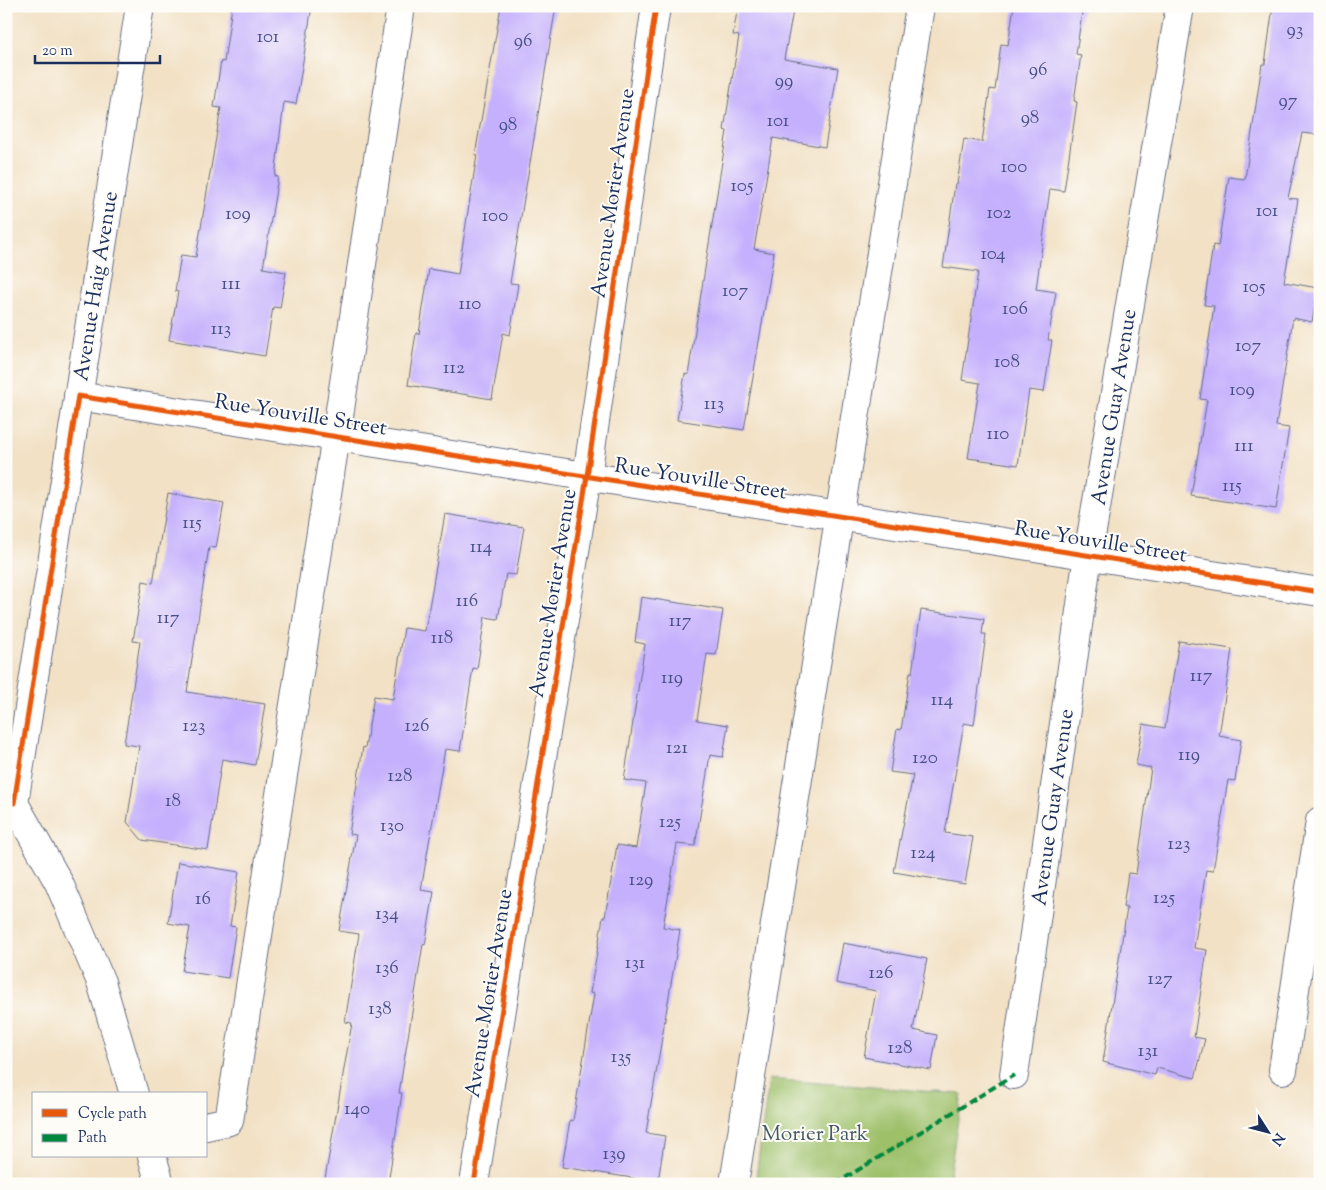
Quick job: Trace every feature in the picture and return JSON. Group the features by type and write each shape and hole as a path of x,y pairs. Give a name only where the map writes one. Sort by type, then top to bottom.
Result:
{"street":[{"name":"Avenue Haig Avenue","path":"10,800 78,396 140,6"},
{"path":"208,1126 228,1121 336,436 401,6"},
{"name":"Avenue Morier Avenue","path":"474,1184 587,476 656,6"},
{"path":"734,1184 920,6"},
{"name":"Avenue Guay Avenue","path":"1014,1076 1088,555 1180,6"},
{"name":"Rue Youville Street","path":"78,396 1320,592"},
{"path":"10,800 59,883 101,982 133,1092"},
{"path":"1282,1070 1320,821"},
{"path":"153,1158 160,1184"}],"green space":[{"name":"Morier Park","path":"769,1079 962,1094 948,1184 755,1184"}],"building":[{"path":"232,6 312,6 296,104 284,102 275,176 278,177 263,268 286,272 280,308 273,307 265,356 169,340 178,292 175,291 181,255 196,257 221,108 214,107 221,61 224,62"},
{"path":"501,6 556,6 510,283 518,284 510,335 503,333 492,399 408,385 416,333 419,334 429,269 458,274 477,155 475,155"},
{"path":"738,6 794,6 784,59 838,68 825,147 773,138 754,249 774,253 744,430 677,420 685,374 688,375 727,131 724,130 739,36 733,35"},
{"path":"1014,6 1083,6 1076,54 1081,55 1074,101 1077,102 1064,191 1050,189 1036,289 1056,292 1048,340 1052,340 1044,392 1029,390 1018,465 968,458 980,383 962,380 978,272 943,267 955,184 957,184 964,139 982,142 990,89 995,90 1001,44 1008,45"},
{"path":"1273,6 1320,6 1320,135 1302,133 1288,198 1298,199 1284,282 1318,288 1312,322 1293,318 1276,426 1289,428 1276,509 1191,496 1207,400 1200,399 1214,306 1204,305 1213,245 1218,246 1229,177 1245,179 1262,64 1265,64"},
{"path":"168,493 224,503 216,548 209,547 187,692 265,704 255,765 222,759 208,850 142,840 127,822 139,746 124,744 140,642 133,641 143,581 153,583"},
{"path":"445,514 524,527 516,575 506,574 498,619 485,617 477,669 473,668 460,751 445,749 421,890 434,892 425,945 423,944 399,1093 402,1093 388,1184 324,1184 352,1023 345,1022 359,934 339,931 356,835 349,834 363,747 365,748 374,696 393,699 404,628 425,631"},
{"path":"641,597 723,610 716,655 707,654 697,720 728,725 723,757 710,755 695,846 677,844 663,927 680,930 646,1133 665,1136 658,1182 562,1167 570,1120 573,1121 594,994 590,993 617,845 636,848 646,783 624,780 645,644 635,642"},
{"path":"921,610 984,619 982,634 986,634 974,725 964,723 945,833 973,837 965,884 894,872 913,775 890,772 897,729 901,730 910,672 912,673"},
{"path":"1179,641 1232,649 1219,736 1241,740 1235,781 1228,780 1213,871 1206,870 1194,948 1207,950 1194,1037 1205,1039 1195,1078 1157,1068 1155,1075 1103,1062 1127,908 1123,907 1128,873 1136,874 1151,768 1136,765 1143,724 1165,728"},
{"path":"178,862 239,872 230,926 236,927 228,978 182,971 190,927 168,923"},
{"path":"843,943 927,959 913,1030 937,1035 931,1070 864,1057 876,991 836,983"}],"marked path":[{"path":"835,1184 1014,1075"}],"cycle path":[{"path":"474,1184 587,476 656,6"},
{"path":"14,803 78,396 1320,592"}]}
